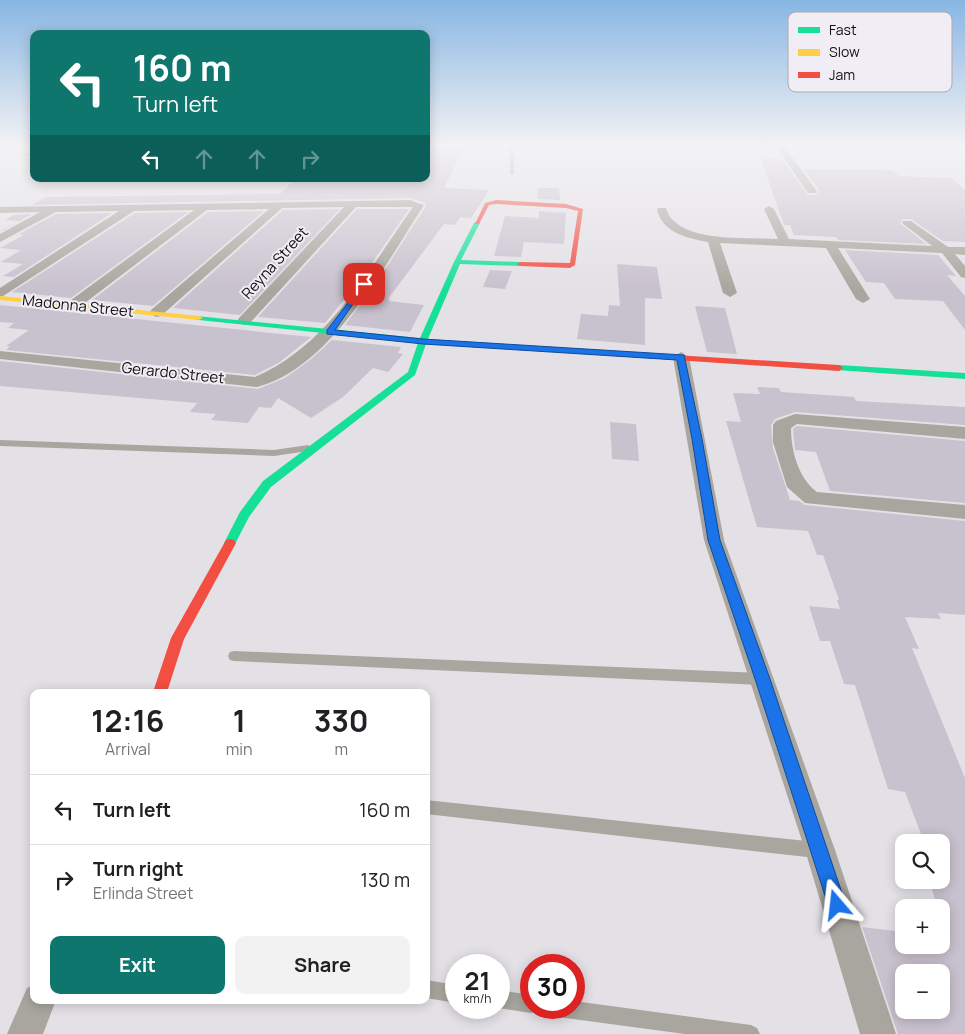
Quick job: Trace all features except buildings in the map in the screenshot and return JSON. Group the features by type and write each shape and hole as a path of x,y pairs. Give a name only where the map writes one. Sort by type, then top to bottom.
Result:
{"street":[{"path":"1,204 53,210 352,205 413,203 423,200 427,193"},
{"path":"161,689 178,638 193,614 244,515 267,484 319,447 412,373 423,341 457,262 487,204 496,202 566,206 581,210 574,264 570,266 457,262"},
{"name":"Gerardo Street","path":"0,355 257,382 284,370 330,332 419,205 413,203"},
{"name":"Reyna Street","path":"244,321 352,205"},
{"path":"156,313 278,206"},
{"path":"72,306 204,207"},
{"path":"0,294 131,208"},
{"path":"768,209 785,242"},
{"path":"0,239 53,210"},
{"path":"662,210 666,219 680,230 700,238 965,251"},
{"path":"907,223 944,250 965,274"},
{"path":"713,239 730,293"},
{"path":"829,244 863,299"},
{"name":"Madonna Street","path":"0,298 244,321 423,341 965,376"},
{"path":"680,357 697,439 714,540 820,850 878,1034"},
{"path":"965,433 795,419 782,425 782,442 797,487 812,498 965,512"},
{"path":"25,1034 37,1004"}],"lane":[{"path":"0,444 97,445 274,453 319,447"},
{"path":"234,656 762,679"},
{"path":"430,807 820,850"},
{"path":"430,990 445,992"},
{"path":"585,1012 751,1034"}],"traffic: fast":[{"path":"230,543 244,515 267,484 412,373 423,341 457,262 477,223"},
{"path":"457,262 520,264"},
{"path":"199,318 423,341 498,346"},
{"path":"839,368 965,376"}],"traffic: slow":[{"path":"0,298 199,318"}],"traffic: jam":[{"path":"477,223 487,204 496,202 566,206 581,210 573,264 570,266 520,264"},
{"path":"498,346 839,368"},
{"path":"161,689 178,638 230,543"}],"route":[{"path":"364,284 330,332 423,341 680,357 697,439 714,540 837,905"}]}
